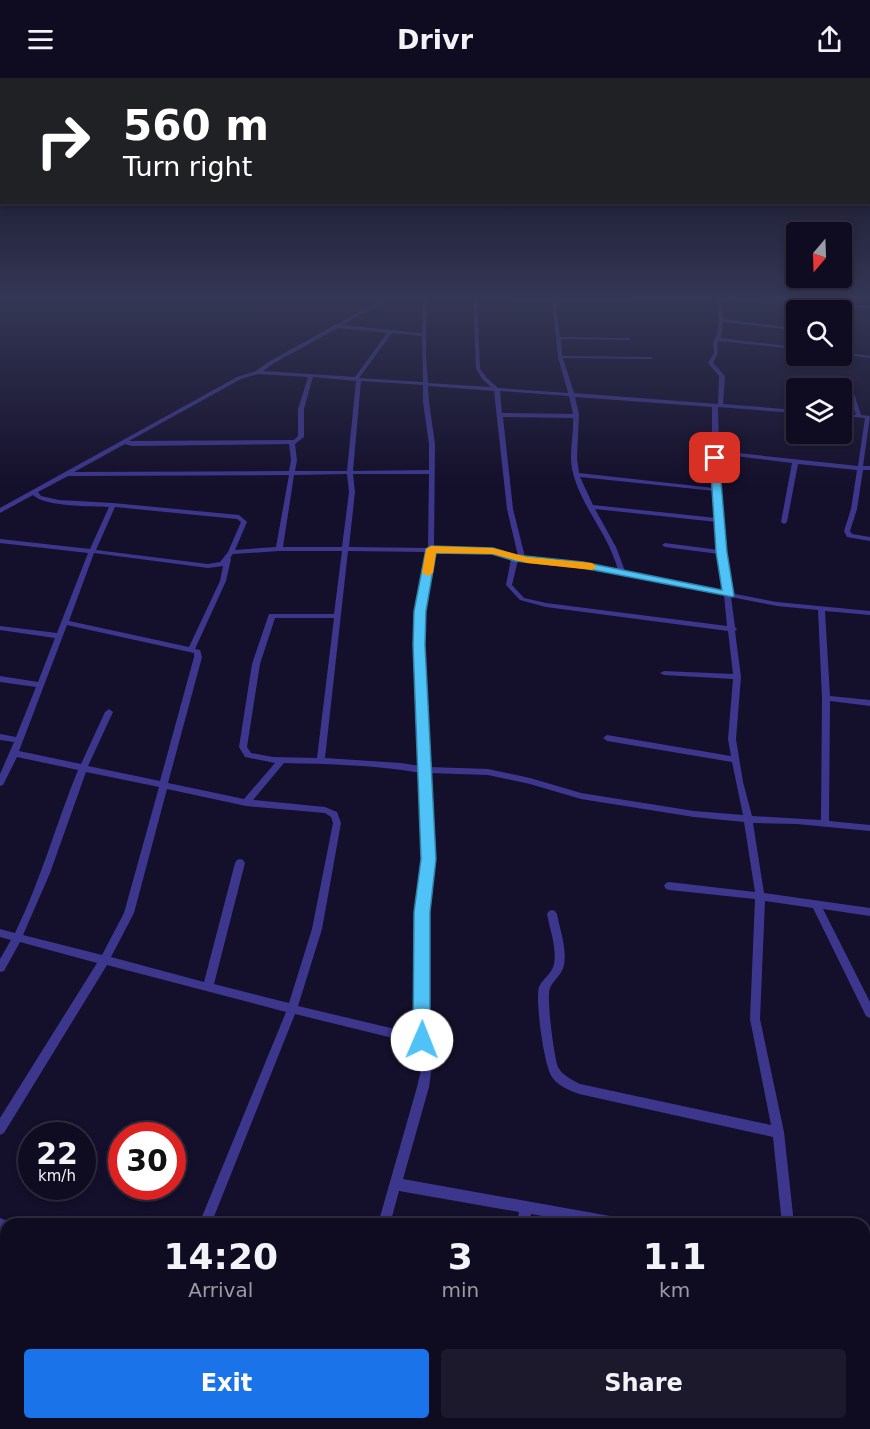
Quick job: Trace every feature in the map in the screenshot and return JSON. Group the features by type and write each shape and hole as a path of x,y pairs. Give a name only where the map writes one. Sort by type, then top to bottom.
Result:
{"street":[{"path":"0,511 239,378 258,372 278,360"},
{"path":"321,761 352,492 350,472 358,380 371,360"},
{"path":"386,1218 427,1066 422,1040 422,912 429,859 419,645 420,611 431,549 432,444 425,360"},
{"path":"478,360 478,369 489,384 497,390 508,474 510,509 518,558 509,585 522,599 546,605 733,629"},
{"path":"561,360 576,416 574,461 577,475 591,507 609,537 622,573"},
{"path":"712,360 710,363 722,376 717,406 716,452 719,520 737,677 732,739 760,896 755,1019 778,1132 787,1218"},
{"path":"258,372 786,410"},
{"path":"125,442 132,444 292,443 301,437 301,409 311,375"},
{"path":"852,396 859,416"},
{"path":"499,414 576,416"},
{"path":"852,416 869,417 847,531 849,536 870,539"},
{"path":"279,549 294,460 292,443"},
{"path":"716,452 870,468"},
{"path":"784,522 795,462"},
{"path":"67,474 432,472"},
{"path":"577,475 718,490"},
{"path":"34,492 39,497 59,502 239,517 244,522 229,555 223,581 207,611 191,650"},
{"path":"0,783 41,685 92,551 113,505"},
{"path":"591,507 719,520"},
{"path":"0,541 208,566 222,564 229,555 279,549 493,551 518,558 583,565 729,595 821,609 870,613"},
{"path":"665,545 722,552"},
{"path":"821,609 826,698 825,824"},
{"path":"338,616 272,616 256,664 243,747 248,755 282,760 488,772 530,781 580,796 694,814 870,828"},
{"path":"0,1129 105,959 129,913 197,662 197,652 191,650 65,622"},
{"path":"0,628 60,636"},
{"path":"664,673 737,677"},
{"path":"0,680 41,685"},
{"path":"826,698 870,703"},
{"path":"0,968 19,938 83,766 98,740 109,712"},
{"path":"0,737 19,740"},
{"path":"607,738 735,760"},
{"path":"14,753 83,766 246,803 325,810 336,816 337,823 317,929 291,1009 207,1218"},
{"path":"246,803 282,760"},
{"path":"208,987 240,863"},
{"path":"669,886 870,912"},
{"path":"816,904 870,1013"},
{"path":"552,914 559,962 554,978 544,988 542,997 549,1037 550,1060 554,1072 579,1089 778,1132"},
{"path":"0,933 291,1009 422,1040"},
{"path":"395,1184 585,1218"},
{"path":"524,1218 526,1208"}],"slow traffic":[{"path":"428,573 431,549 493,551 527,560 592,567"}],"route":[{"path":"422,1040 422,912 429,859 419,645 420,611 431,549 493,551 515,558 583,565 729,595 722,552 715,458"}]}
